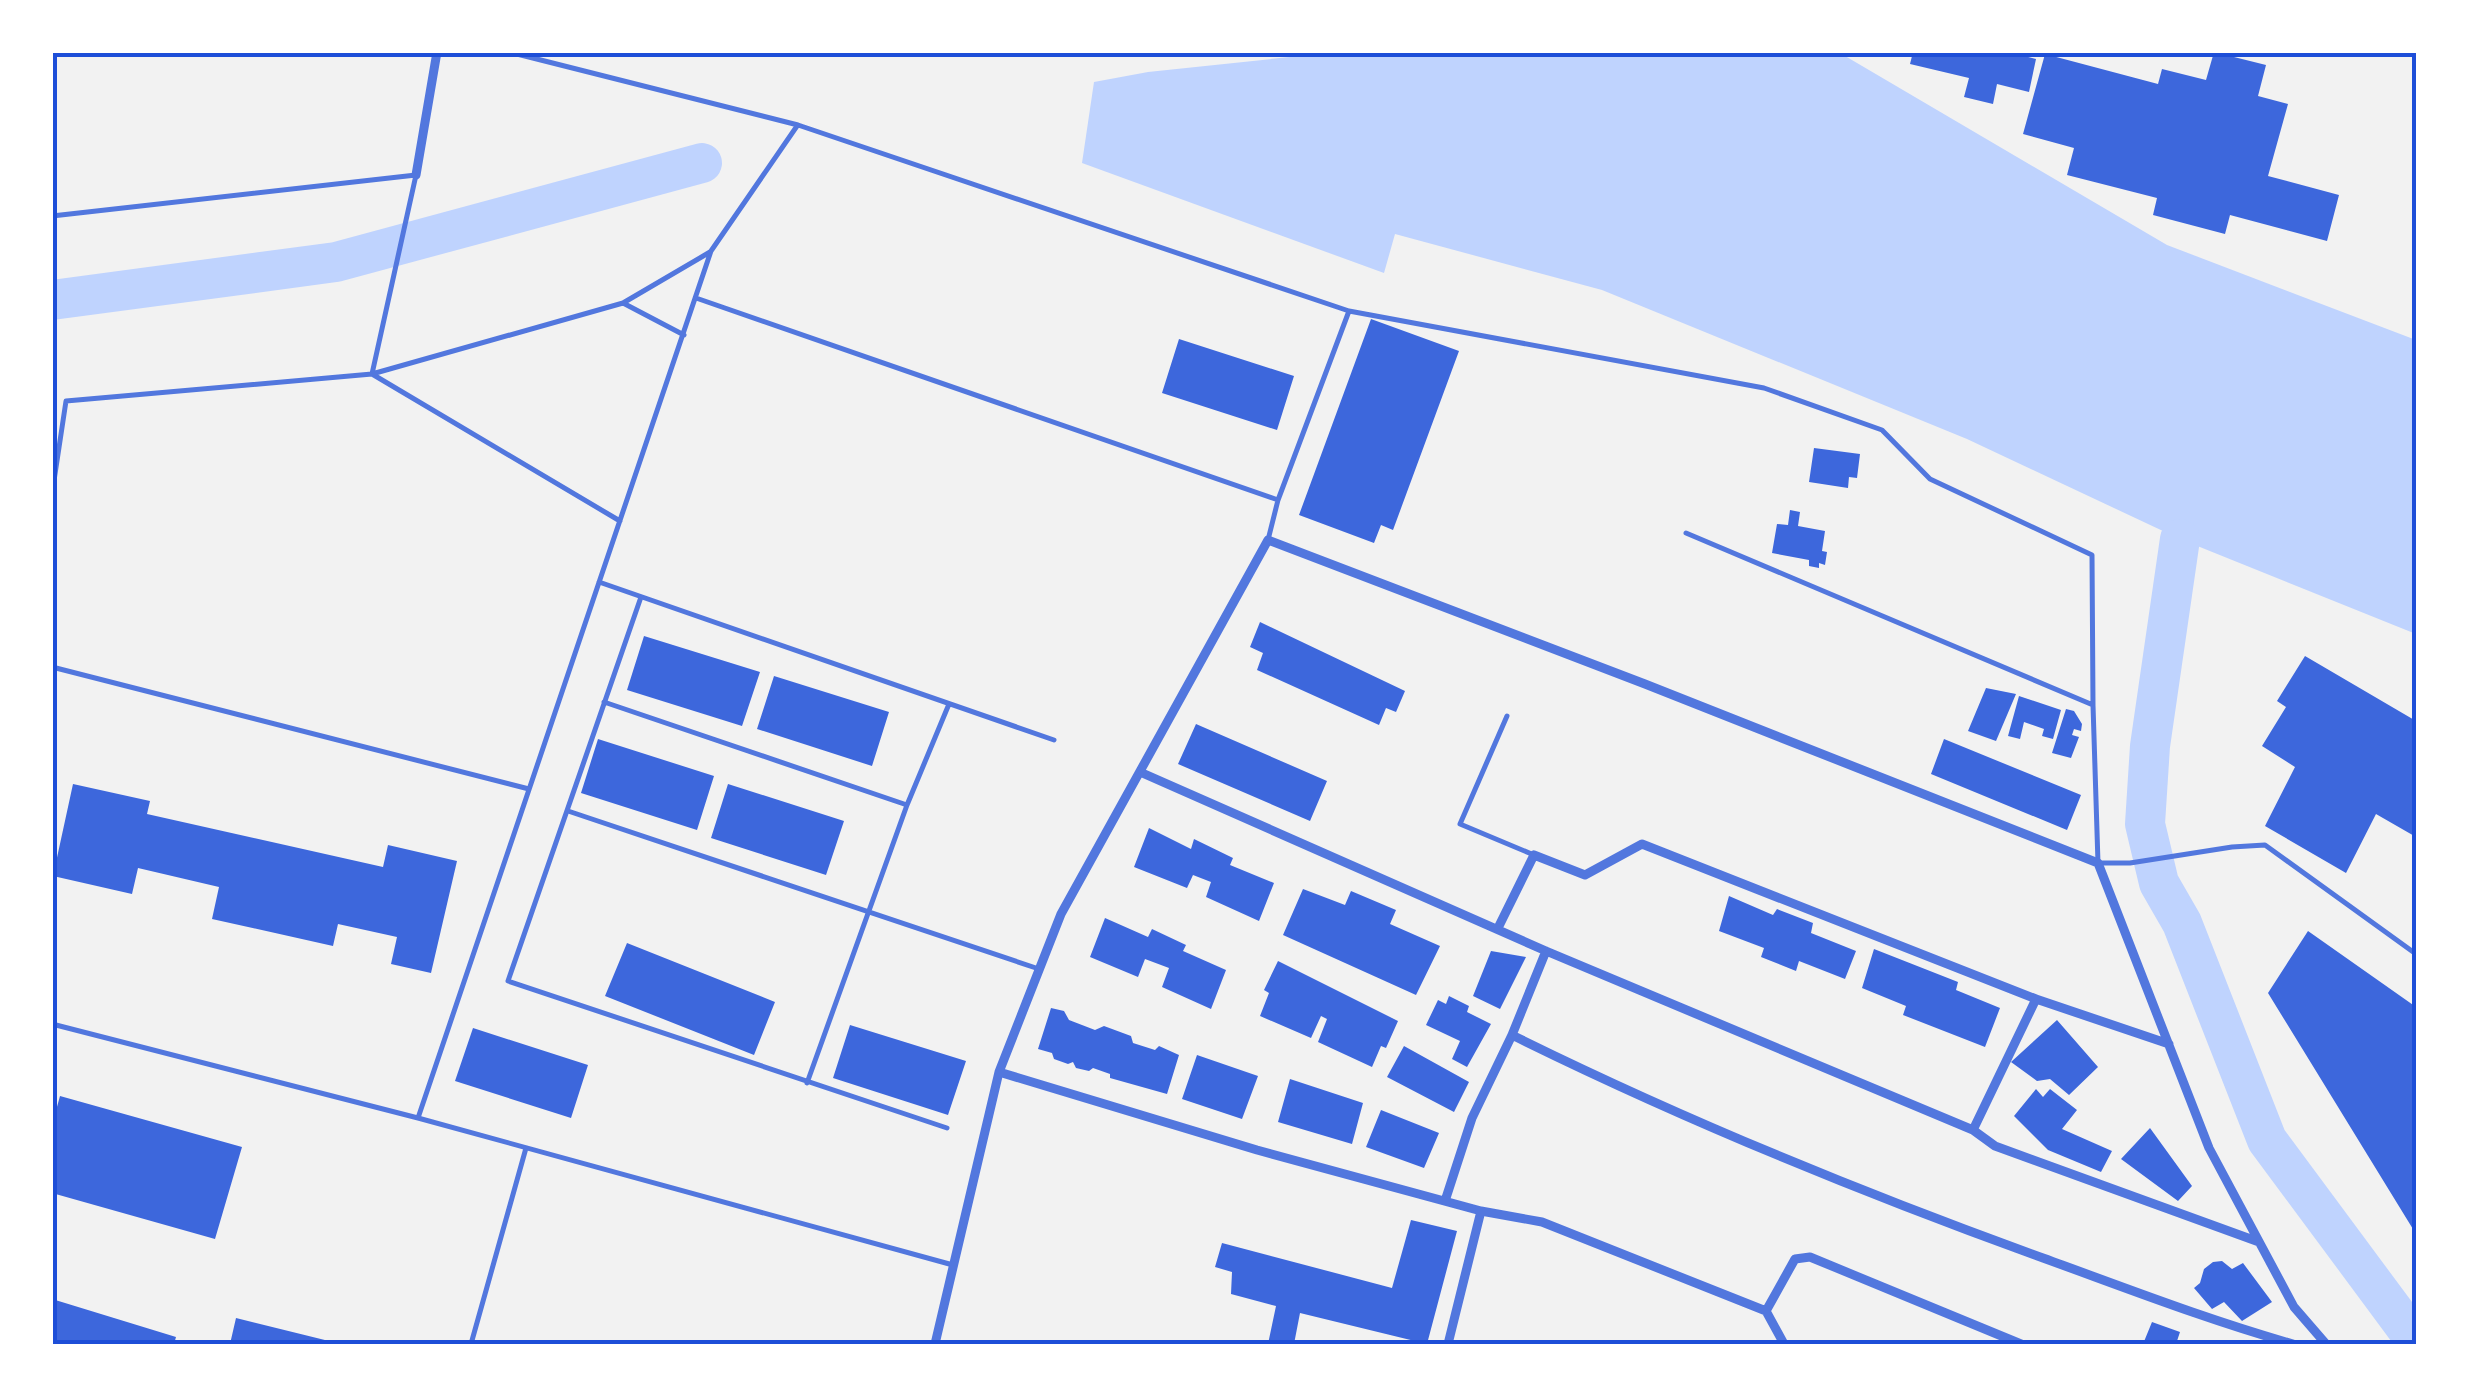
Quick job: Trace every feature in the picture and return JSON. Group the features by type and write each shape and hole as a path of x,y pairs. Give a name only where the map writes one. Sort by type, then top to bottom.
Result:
{"street":[{"path":"416,175 437,52"},
{"path":"935,1344 999,1072 1061,914 1268,540 2098,863 2209,1148 2294,1308 2326,1344"},
{"path":"1140,772 1546,951 1973,1130 1995,1146 2259,1242"},
{"path":"1498,928 1534,855 1585,876 1642,844 2036,998 2169,1044"},
{"path":"1445,1201 1472,1118 1546,951"},
{"path":"1973,1130 2036,998"},
{"path":"1512,1035 1586,1072 1901,1206 2230,1326 2293,1344"},
{"path":"999,1072 1256,1150 1481,1211 1542,1222 1766,1311 1784,1344"},
{"path":"1448,1344 1481,1211"},
{"path":"1766,1311 1795,1259 1810,1257 2021,1344"}],"lane":[{"path":"509,52 798,125 1349,312 1764,388 1882,430 1930,479 2092,556 2098,863 2130,863 2266,845 2416,954"},
{"path":"418,1118 711,252 798,125"},
{"path":"52,216 416,175 372,374"},
{"path":"52,494 66,402 372,374 623,303 711,252"},
{"path":"696,298 1278,500"},
{"path":"623,303 684,336"},
{"path":"1268,540 1278,500 1349,312"},
{"path":"372,374 620,520"},
{"path":"1686,533 2093,706"},
{"path":"599,582 1054,740"},
{"path":"640,597 508,981 947,1128"},
{"path":"52,668 530,789"},
{"path":"604,702 907,805"},
{"path":"807,1083 907,805 949,704"},
{"path":"1507,716 1460,824 1534,855"},
{"path":"567,810 1040,969"},
{"path":"52,1024 418,1118 954,1265"},
{"path":"470,1344 526,1148"}],"water":[{"path":"1337,52 1840,53 2167,245 2416,340 2416,634 2180,539 1967,439 1602,290 1395,234 1384,273 1082,163 1094,82 1148,72"}],"building":[{"path":"1913,52 2009,52 2036,59 2029,92 1997,84 1993,104 1964,97 1969,78 1910,64"},
{"path":"2214,52 2266,65 2258,96 2288,104 2268,176 2339,195 2327,241 2230,215 2225,234 2153,215 2157,198 2067,175 2074,148 2023,134 2045,54 2158,84 2162,69 2206,80"},
{"path":"1371,319 1459,351 1393,530 1381,525 1374,543 1299,515"},
{"path":"1179,339 1294,376 1277,430 1162,393"},
{"path":"1814,448 1860,454 1857,478 1849,477 1848,488 1809,482"},
{"path":"1790,510 1800,512 1798,526 1825,531 1825,565 1809,566 1809,560 1772,553 1777,524 1788,525"},
{"path":"1260,622 1405,691 1396,712 1386,708 1379,725 1257,670 1263,653 1250,647"},
{"path":"644,636 760,672 742,726 627,690"},
{"path":"2305,656 2416,721 2416,837 2376,814 2346,873 2265,826 2295,767 2262,746 2286,707 2277,701"},
{"path":"774,676 889,712 872,766 757,729"},
{"path":"1986,688 2016,694 1996,741 1968,731"},
{"path":"2019,696 2061,710 2053,739 2042,736 2044,729 2024,722 2020,739 2008,736"},
{"path":"2066,709 2074,711 2082,724 2081,731 2074,729 2072,735 2079,737 2071,758 2052,753"},
{"path":"1196,724 1327,781 1310,821 1178,764"},
{"path":"598,739 714,776 697,830 581,793"},
{"path":"1944,739 2081,795 2067,830 1931,774"},
{"path":"73,784 150,801 147,814 383,867 388,845 457,861 431,973 391,964 397,937 338,924 333,946 212,919 219,887 138,868 132,894 53,876"},
{"path":"728,784 844,821 826,875 711,838"},
{"path":"1149,828 1191,849 1194,839 1233,858 1230,865 1274,883 1259,921 1206,897 1211,882 1193,875 1187,888 1134,867"},
{"path":"1303,889 1345,905 1351,891 1396,910 1390,924 1440,946 1416,995 1283,935"},
{"path":"1729,896 1773,915 1777,909 1813,923 1811,933 1856,951 1845,979 1799,961 1796,971 1761,957 1764,948 1719,931"},
{"path":"1105,918 1148,937 1152,929 1186,945 1183,951 1226,970 1211,1009 1162,987 1169,968 1145,959 1138,977 1090,957"},
{"path":"2308,931 2416,1007 2416,1234 2268,993"},
{"path":"627,943 775,1002 754,1055 605,996"},
{"path":"1874,949 1958,982 1956,990 2000,1008 1985,1047 1903,1015 1906,1006 1862,988"},
{"path":"1491,951 1526,957 1500,1009 1473,996"},
{"path":"1278,961 1398,1021 1372,1067 1318,1042 1327,1019 1321,1016 1311,1038 1260,1016 1269,993 1264,990"},
{"path":"1449,996 1469,1006 1467,1012 1491,1024 1467,1067 1452,1059 1460,1041 1426,1025 1438,1000 1446,1004"},
{"path":"1051,1008 1064,1011 1069,1020 1095,1030 1104,1026 1131,1036 1133,1043 1155,1050 1159,1046 1179,1055 1167,1094 1110,1078 1110,1074 1093,1068 1076,1068 1073,1062 1054,1059 1052,1053 1038,1049"},
{"path":"2057,1020 2098,1067 2069,1095 2050,1079 2037,1081 2011,1062"},
{"path":"850,1025 966,1061 948,1115 833,1078"},
{"path":"473,1028 588,1065 571,1118 455,1081"},
{"path":"1404,1046 1469,1082 1454,1112 1387,1077"},
{"path":"1197,1055 1258,1076 1242,1119 1182,1099"},
{"path":"1290,1079 1363,1103 1352,1144 1278,1122"},
{"path":"2036,1089 2043,1097 2050,1089 2077,1110 2062,1129 2112,1151 2101,1172 2048,1150 2014,1116"},
{"path":"60,1096 242,1147 215,1239 52,1193 52,1125"},
{"path":"1381,1110 1439,1133 1424,1168 1366,1147"},
{"path":"2150,1128 2192,1186 2178,1201 2121,1159"},
{"path":"1411,1220 1457,1231 1427,1344 1300,1313 1294,1344 1268,1344 1276,1306 1231,1294 1232,1272 1215,1267 1222,1243 1392,1288"},
{"path":"2222,1261 2232,1269 2243,1263 2272,1302 2242,1321 2224,1302 2212,1309 2194,1288 2204,1269"},
{"path":"52,1299 176,1337 174,1344 52,1344"},
{"path":"236,1318 337,1343 337,1344 230,1344"},
{"path":"2152,1322 2180,1332 2176,1344 2143,1344"}],"waterway":[{"path":"52,300 336,262 702,163"},
{"path":"2180,539 2150,746 2145,824 2159,883 2182,923 2267,1140 2416,1341"}]}
